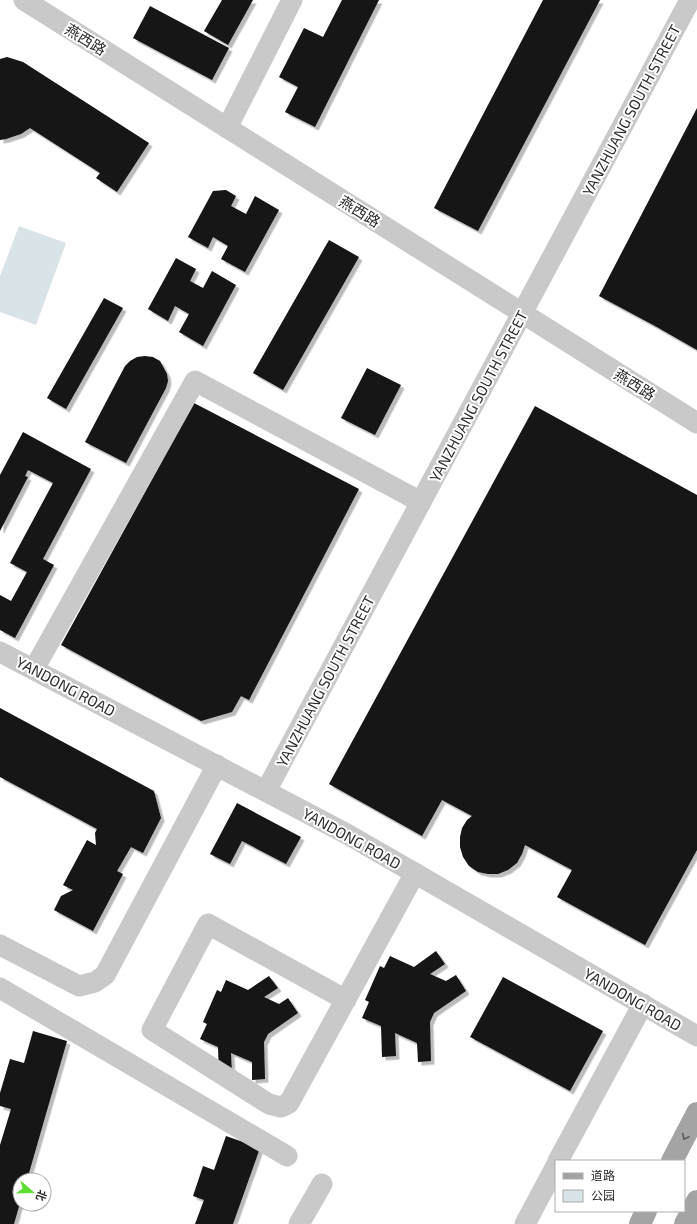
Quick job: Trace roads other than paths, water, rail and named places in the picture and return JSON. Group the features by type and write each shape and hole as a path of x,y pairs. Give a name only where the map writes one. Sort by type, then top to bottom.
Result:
{"main road":[{"path":"673,1160 697,1113"},
{"path":"685,1224 697,1201"},
{"path":"640,1224 646,1212"}],"street":[{"name":"燕西路","path":"24,0 697,423"},
{"path":"227,128 292,0"},
{"name":"YANZHUANG SOUTH STREET","path":"266,791 690,0"},
{"path":"34,669 195,381 421,502"},
{"name":"YANDONG ROAD","path":"0,652 347,834 697,1036"},
{"path":"0,945 79,986 95,982 105,975 216,765"},
{"path":"346,1000 208,924 152,1030 269,1104 281,1107 289,1103 346,1000 415,873"},
{"path":"0,988 287,1156"},
{"path":"559,1160 642,1004"},
{"path":"525,1224 555,1168"},
{"path":"299,1224 322,1184"}]}
